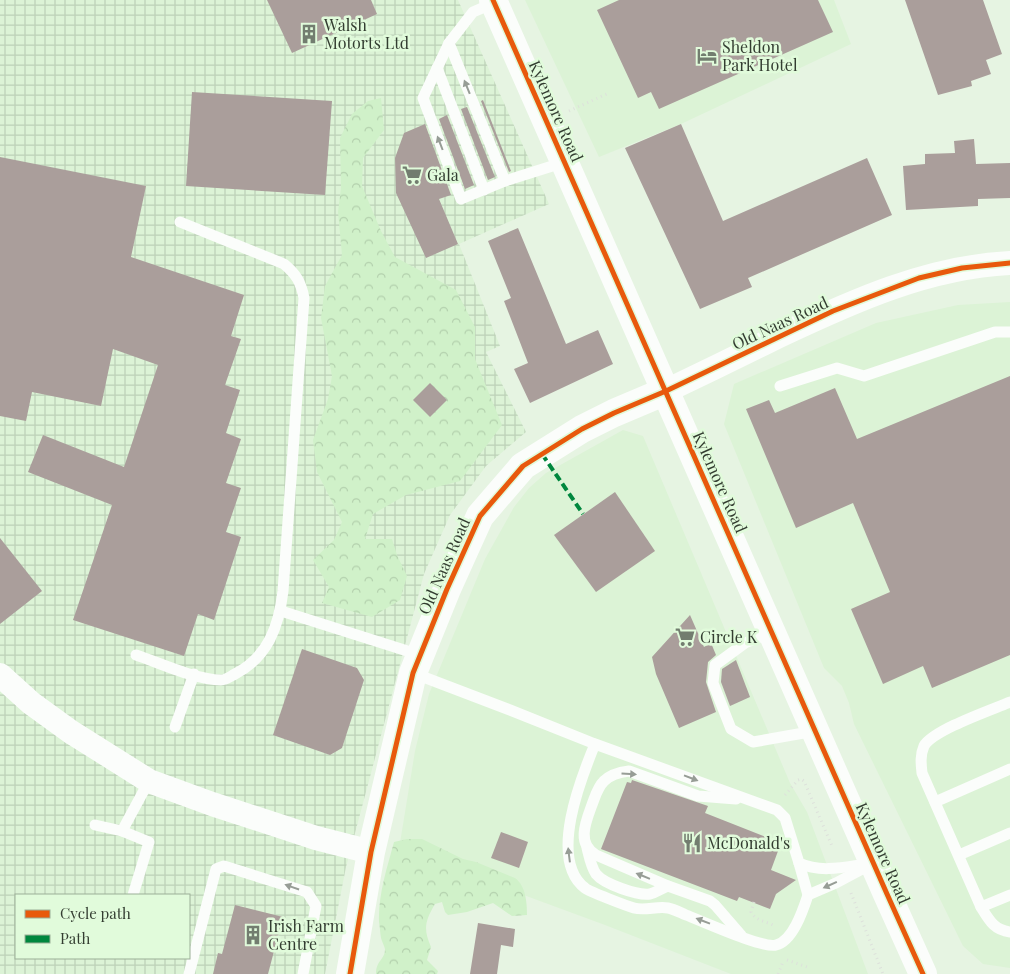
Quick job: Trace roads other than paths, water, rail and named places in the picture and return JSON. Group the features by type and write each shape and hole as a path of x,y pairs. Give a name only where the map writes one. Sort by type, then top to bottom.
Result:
{"main road":[{"name":"Kylemore Road","path":"493,2 919,969"},
{"name":"Old Naas Road","path":"350,974 371,852 417,664 447,589 480,516 522,466 582,429 666,391"}],"street":[{"name":"Old Naas Road","path":"666,391 833,311 918,278 962,268 1010,263"},
{"path":"0,675 32,703 71,732 149,780 212,804 287,829 371,852"}],"lane":[{"path":"493,2 473,12 449,43 423,98 461,199 505,181 565,162"},
{"path":"449,43 505,181"},
{"path":"437,68 484,190"},
{"path":"136,656 194,674 224,680 243,670 261,653 274,633 281,611 304,298 301,283 294,272 284,264 180,222"},
{"path":"780,386 837,368 864,376 995,332 1010,332"},
{"path":"281,611 417,664 510,710 782,814 808,895 796,924 782,942 769,946 669,908 634,908 585,888 576,878 568,856 568,838 576,797 596,744"},
{"path":"772,632 744,643 715,665 713,683 731,729 753,742 815,731"},
{"path":"176,727 194,674"},
{"path":"1010,702 951,727 934,737 925,746 920,759 922,773 981,907 991,924 999,929 1010,932"},
{"path":"935,802 1010,770"},
{"path":"668,886 653,893 636,894 601,879 595,873 584,836 584,825 599,787 605,779 630,771 698,796 752,801"},
{"path":"122,831 149,780"},
{"path":"95,825 122,831 149,842 133,894"},
{"path":"959,855 1010,833"},
{"path":"587,848 606,861 710,901 742,936"},
{"path":"799,863 808,868 826,869 873,862"},
{"path":"808,895 836,883 873,862"},
{"path":"188,974 216,869 224,866 307,892 316,906 303,974"},
{"path":"981,907 1010,895"}],"place":[{"name":"Walsh Motorts Ltd","path":"309,34"},
{"name":"Sheldon Park Hotel","path":"707,56"},
{"name":"Gala","path":"412,175"},
{"name":"Circle K","path":"685,637"},
{"name":"McDonald's","path":"692,843"},
{"name":"Irish Farm Centre","path":"253,935"}]}
